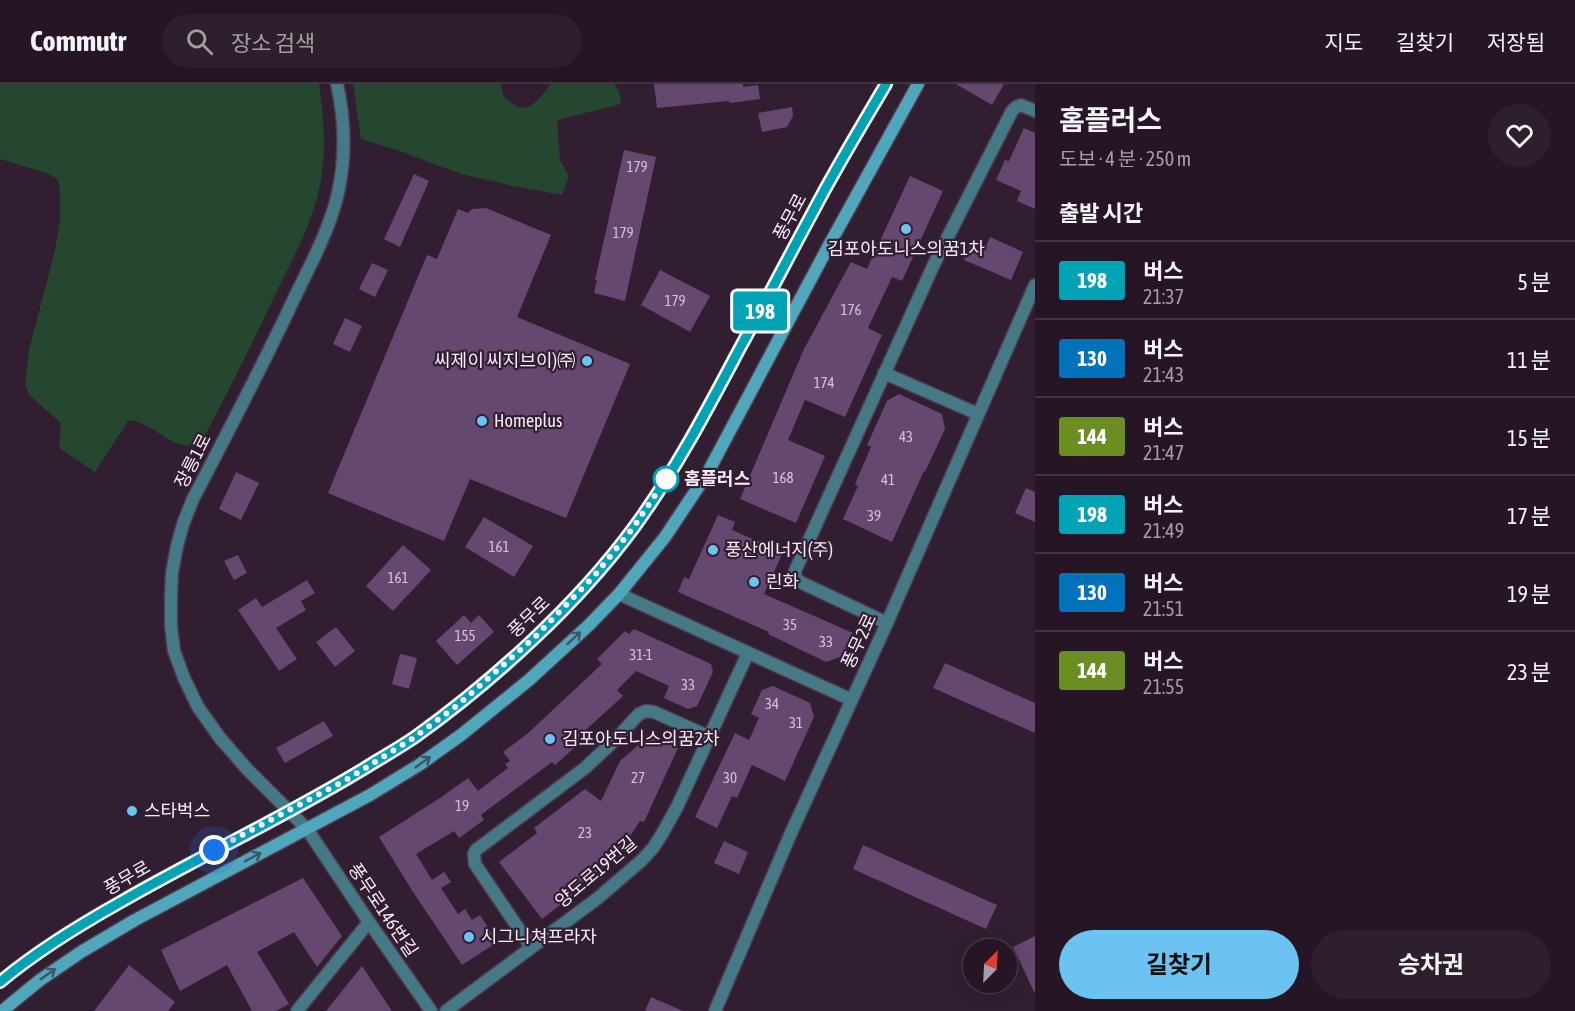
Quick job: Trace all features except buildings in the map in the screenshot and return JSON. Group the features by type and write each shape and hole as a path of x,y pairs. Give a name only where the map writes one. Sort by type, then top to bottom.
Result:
{"street":[{"name":"장릉1로","path":"307,829 247,769 220,738 198,706 174,651 171,626 172,573 183,524 194,499 272,346 320,247 330,221 344,158 337,84"},
{"name":"풍무로","path":"0,982 85,922 176,870 346,780 412,739 459,704 547,625 595,575 651,503 695,432 816,206 886,84"},
{"path":"2,1011 40,980 135,920 370,795 419,765 461,735 529,680 589,625 619,594 665,537 707,474 833,237 918,84"},
{"path":"887,623 800,582 795,578 795,574 940,251 1012,111 1021,105 1035,111"},
{"name":"풍무2로","path":"715,1011 779,858 887,623 1035,285"},
{"path":"884,373 978,414"},
{"path":"619,594 852,700"},
{"name":"양도로19번길","path":"446,1011 621,880 653,848 677,807 748,653"},
{"path":"531,947 475,864 476,850 585,768 639,714 646,711 654,712 710,737"},
{"name":"풍무로146번길","path":"307,829 431,1011"},
{"path":"297,1011 369,922"}],"green space":[{"path":"0,84 319,84 324,156 318,195 308,225 231,386 203,439 194,445 175,442 146,425 128,421 95,472 61,449 59,444 61,423 29,395 25,384 29,350 54,254 60,222 60,188 57,179 49,174 0,159"},
{"path":"353,84 501,84 505,98 516,106 527,107 533,104 551,84 614,84 619,91 621,104 557,120 560,160 569,176 562,195 462,174 361,139"}],"bus line":[{"name":"198","path":"0,982 85,922 176,870 346,780 412,739 459,704 547,625 595,575 633,528 668,476 695,432 816,206 886,84"}],"place":[{"name":"김포아도니스의꿈1차","path":"906,229"},
{"name":"씨제이 씨지브이)㈜","path":"587,361"},
{"name":"Homeplus","path":"482,421"},
{"name":"홈플러스","path":"666,479"},
{"name":"풍산에너지(주)","path":"713,550"},
{"name":"린화","path":"754,582"},
{"name":"김포아도니스의꿈2차","path":"550,739"},
{"name":"스타벅스","path":"132,811"},
{"name":"시그니쳐프라자","path":"469,937"}],"route":[{"path":"214,850 346,780 412,739 459,704 535,637 595,575 633,528 668,476 666,479"}]}
